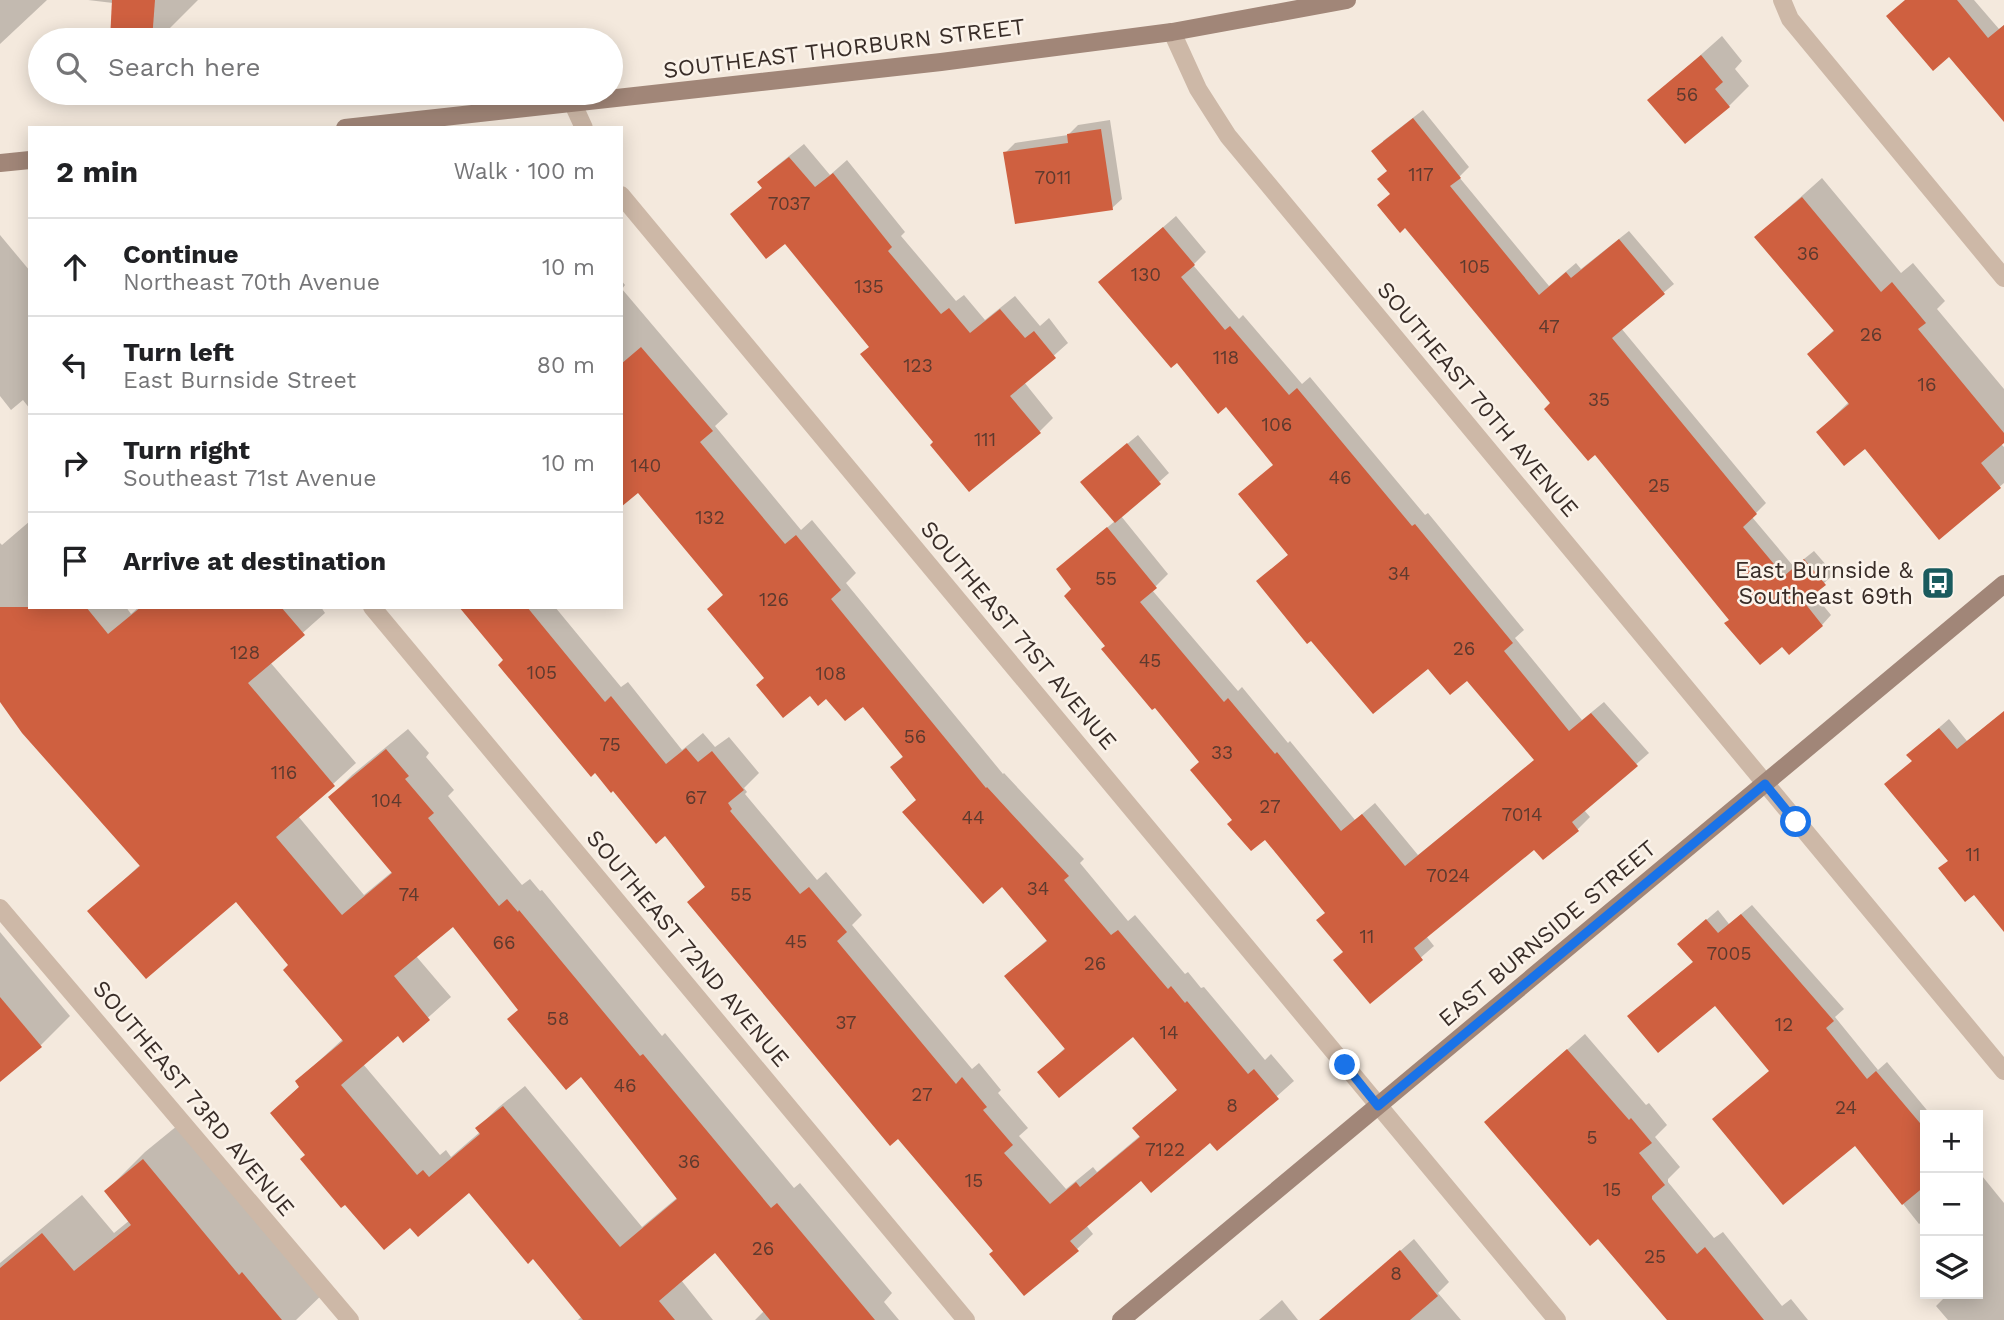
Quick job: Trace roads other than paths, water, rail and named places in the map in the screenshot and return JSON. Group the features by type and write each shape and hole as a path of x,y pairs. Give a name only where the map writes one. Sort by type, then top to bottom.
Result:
{"street":[{"name":"SOUTHEAST THORBURN STREET","path":"623,98 1172,32 1347,0"},
{"path":"1782,0 1790,19 2004,278"},
{"name":"SOUTHEAST 70TH AVENUE","path":"1172,32 1198,89 1228,136 2004,1071"},
{"name":"SOUTHEAST THORBURN STREET","path":"364,126 564,105"},
{"path":"573,105 583,126"},
{"path":"0,163 28,160"},
{"name":"SOUTHEAST 71ST AVENUE","path":"623,197 1557,1320"},
{"name":"EAST BURNSIDE STREET","path":"1121,1320 2004,584"},
{"name":"SOUTHEAST 72ND AVENUE","path":"374,609 967,1320"},
{"name":"SOUTHEAST 73RD AVENUE","path":"0,908 350,1320"}],"place":[{"name":"East Burnside & Southeast 69th","path":"1938,583"}]}
